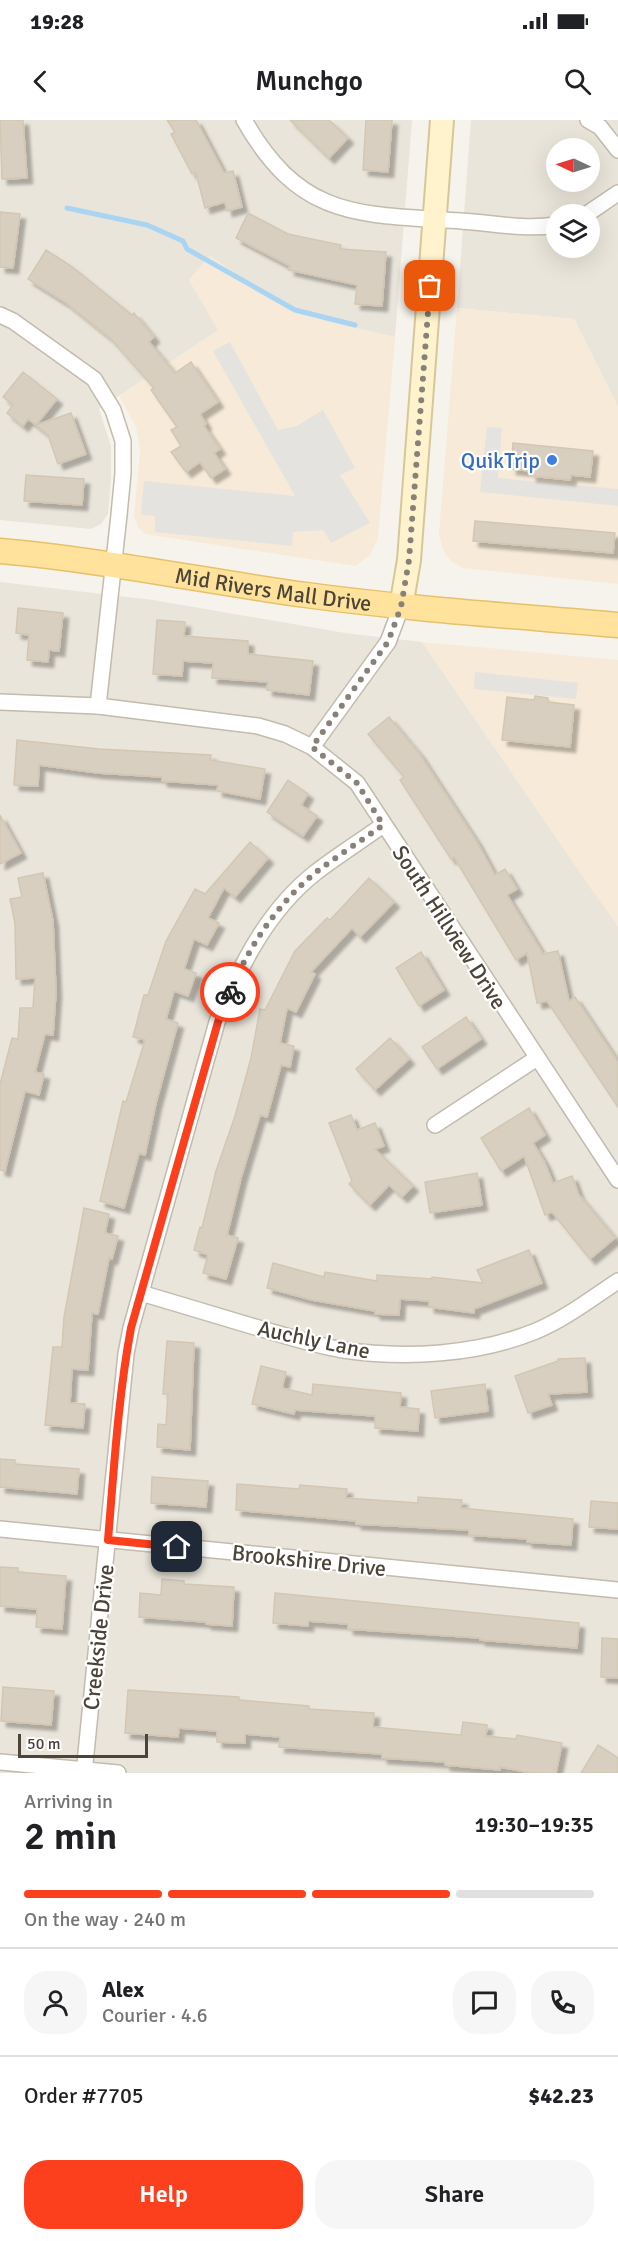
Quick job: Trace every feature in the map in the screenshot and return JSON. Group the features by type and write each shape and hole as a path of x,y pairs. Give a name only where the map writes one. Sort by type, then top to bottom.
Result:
{"main road":[{"path":"401,607 409,560 442,120"},
{"name":"Mid Rivers Mall Drive","path":"0,551 114,565 304,595 401,607 618,625"}],"street":[{"path":"244,120 276,168 289,181 322,201 348,210 533,228 546,226"},
{"path":"588,120 600,127 618,150"},
{"path":"600,205 618,193"},
{"path":"0,315 22,327 94,379 113,410 123,441 123,473 98,706"},
{"path":"312,747 388,642 401,607"},
{"name":"South Hillview Drive","path":"0,702 98,706 258,726 312,747 357,783 618,1180"},
{"name":"Creekside Drive","path":"84,1771 126,1354 141,1293 218,1022 237,974 261,933 282,907 314,874 383,825"},
{"path":"435,1125 537,1058"},
{"name":"Auchly Lane","path":"141,1293 341,1350 388,1355 443,1352 494,1343 537,1330 577,1308 618,1281"},
{"name":"Brookshire Drive","path":"0,1528 618,1590"},
{"path":"0,1762 118,1773"}],"shaded area":[{"path":"0,120 412,120 395,337 327,322 265,295 210,256 189,280 219,330 99,409 111,446 108,514 101,524 91,529 0,520"},
{"path":"471,120 618,120 618,407 574,319 457,308"},
{"path":"210,256 265,295 327,322 395,337 378,538 370,555 355,566 145,534 138,527 134,517 140,450 136,427 119,396 218,330 189,280"},
{"path":"457,308 574,319 618,407 618,584 463,568 452,562 443,550 439,534"},
{"path":"230,342 278,430 297,426 323,410 355,468 340,475 370,523 331,543 323,530 293,532 292,546 155,532 155,516 141,515 144,481 295,496 213,351"},
{"path":"487,427 502,428 498,478 618,489 618,506 480,492"},
{"path":"0,582 153,600 345,633 422,642 618,926 618,1773 0,1773"},
{"path":"422,642 618,660 618,926 589,886"},
{"path":"475,672 578,683 576,699 474,689"}],"building":[{"path":"0,120 23,120 27,178 2,179"},
{"path":"167,120 196,120 224,173 233,171 242,207 227,211 225,202 205,208 196,173 192,174 171,134 175,132"},
{"path":"290,120 329,120 348,138 329,158"},
{"path":"366,120 392,120 388,172 363,170"},
{"path":"0,212 20,214 13,268 0,267"},
{"path":"248,213 288,234 341,245 340,249 386,252 382,306 355,304 357,285 289,270 290,266 236,238"},
{"path":"46,250 71,266 132,315 134,313 154,337 149,342 175,373 191,362 218,402 200,414 206,424 204,426 220,449 214,453 225,469 211,478 200,462 186,472 171,452 181,446 171,430 177,427 151,390 154,388 110,338 65,302 28,279"},
{"path":"23,372 57,399 36,425 28,419 23,426 7,413 13,405 3,397"},
{"path":"71,413 86,454 58,464 48,435 36,425"},
{"name":"QuikTrip","path":"513,443 593,451 590,477 571,475 570,480 531,476 531,471 511,469"},
{"path":"26,475 84,479 82,505 24,501"},
{"name":"QuikTrip","path":"475,521 615,533 613,553 473,541"},
{"path":"18,608 63,613 59,651 49,650 48,662 27,660 29,635 16,633"},
{"path":"157,620 185,622 184,636 248,641 248,654 313,661 309,695 267,690 268,682 212,678 213,663 183,661 182,676 153,674"},
{"path":"535,696 548,698 548,702 574,705 570,747 502,740 507,697 534,700"},
{"path":"389,717 419,753 477,842 495,875 505,869 517,889 507,895 543,954 558,951 569,1001 575,997 618,1062 618,1107 547,1001 537,1003 527,953 516,960 454,857 451,859 400,780 404,777 368,734"},
{"path":"17,740 99,749 211,755 210,760 265,769 260,799 217,791 218,785 162,781 162,777 98,773 39,765 38,786 14,785"},
{"path":"288,780 308,794 301,805 317,816 303,836 267,812"},
{"path":"0,815 21,853 0,864"},
{"path":"250,842 268,858 235,897 224,888 208,918 219,923 207,945 194,939 184,969 196,973 188,996 174,991 166,1019 178,1023 156,1103 145,1155 139,1153 124,1208 100,1201 123,1101 126,1102 145,1040 133,1037 144,995 148,995 166,941 195,889 205,894"},
{"path":"43,873 53,921 56,992 53,1035 45,1034 35,1072 44,1074 39,1095 25,1091 5,1171 0,1170 0,1084 12,1038 18,1039 20,1008 33,1008 35,978 16,979 15,923 10,899 22,897 18,878"},
{"path":"369,878 394,902 360,937 352,928 311,972 315,974 296,1012 287,1008 280,1043 294,1046 290,1067 281,1065 267,1117 260,1115 227,1235 238,1238 226,1279 203,1273 208,1255 194,1250 251,1058 260,1009 265,1010 295,951 327,918 330,920"},
{"path":"421,952 444,990 419,1006 396,968"},
{"path":"466,1017 481,1039 437,1069 422,1047"},
{"path":"390,1038 409,1059 375,1090 356,1069"},
{"path":"529,1108 545,1135 533,1143 553,1183 572,1176 579,1195 615,1238 590,1259 552,1212 545,1215 524,1156 501,1171 481,1138"},
{"path":"351,1115 357,1130 375,1123 384,1146 375,1149 413,1186 402,1197 389,1185 370,1205 349,1184 352,1181 329,1123"},
{"path":"477,1173 482,1205 430,1213 425,1182"},
{"path":"84,1208 109,1214 105,1233 118,1236 112,1259 109,1258 98,1314 92,1313 88,1370 72,1369 70,1403 85,1404 83,1428 45,1425 53,1347 62,1347 64,1317"},
{"path":"529,1250 542,1283 474,1309 474,1313 429,1307 429,1301 400,1299 399,1315 375,1314 375,1311 312,1300 267,1288 273,1263 324,1277 325,1272 377,1281 377,1275 432,1279 432,1277 483,1283 477,1270"},
{"path":"167,1341 194,1343 190,1450 157,1447 158,1424 166,1425 168,1394 163,1394"},
{"path":"585,1358 587,1392 548,1394 552,1405 528,1413 515,1376 558,1361 558,1359"},
{"path":"261,1366 286,1372 282,1388 312,1395 313,1384 401,1393 400,1407 419,1409 418,1431 375,1428 375,1416 295,1410 294,1414 252,1404"},
{"path":"485,1384 488,1411 435,1418 431,1391"},
{"path":"0,1459 15,1460 15,1464 79,1469 77,1494 0,1487"},
{"path":"152,1477 208,1481 206,1507 151,1503"},
{"path":"237,1484 299,1489 300,1485 347,1489 346,1498 418,1503 418,1497 462,1500 461,1508 573,1519 571,1545 469,1535 469,1530 356,1524 356,1521 236,1510"},
{"path":"591,1501 618,1503 618,1529 589,1527"},
{"path":"0,1567 18,1568 18,1572 66,1576 62,1629 36,1627 37,1609 0,1606"},
{"path":"162,1579 184,1581 184,1584 234,1587 232,1626 139,1617 140,1593 161,1595"},
{"path":"275,1593 579,1623 577,1648 480,1640 480,1638 348,1629 348,1624 308,1621 308,1626 273,1623"},
{"path":"602,1638 618,1639 618,1678 601,1677"},
{"path":"3,1687 54,1691 51,1725 1,1721"},
{"path":"128,1690 239,1697 239,1700 309,1706 309,1709 374,1713 373,1727 461,1735 463,1722 487,1725 486,1736 516,1739 517,1735 562,1743 556,1773 531,1773 500,1767 500,1770 445,1765 445,1762 382,1758 382,1754 279,1747 280,1737 245,1734 245,1743 217,1742 217,1731 179,1728 178,1737 125,1733"},
{"path":"598,1745 618,1758 618,1773 581,1773"}],"waterway":[{"path":"67,208 147,225 183,241 187,249 295,310 355,325"}],"way so far":[{"path":"230,992 255,942 282,907 314,874 383,825 357,783 312,747 388,642 401,607 409,560 430,286"}],"place":[{"name":"QuikTrip","path":"552,460"}],"route":[{"path":"177,1547 108,1540 122,1390 131,1328 218,1022 230,992"}]}
